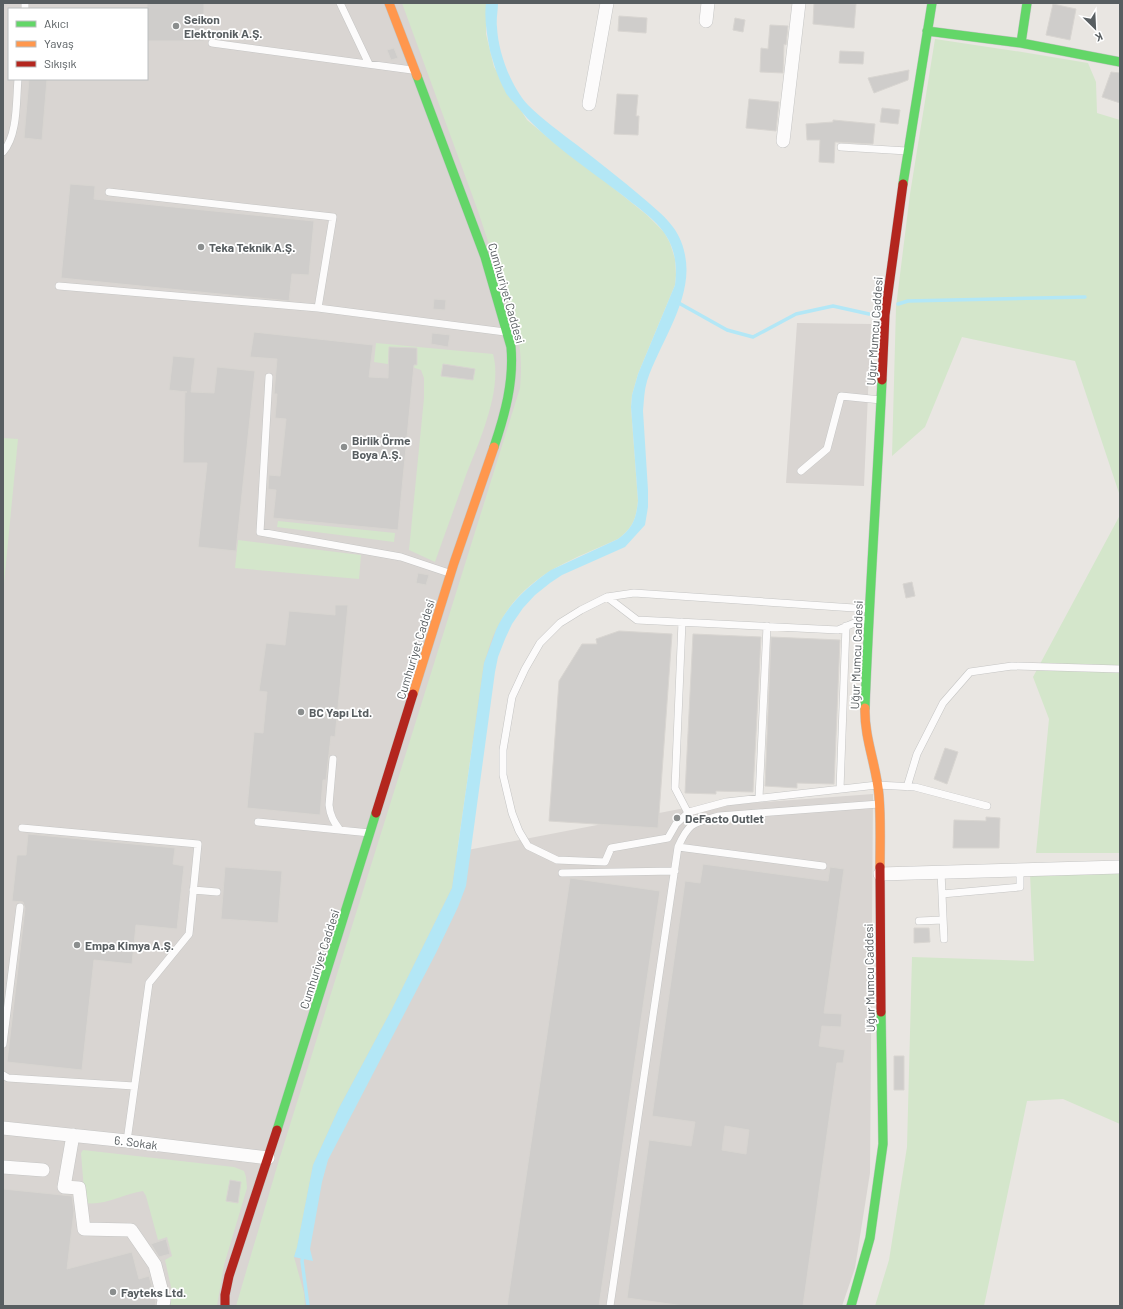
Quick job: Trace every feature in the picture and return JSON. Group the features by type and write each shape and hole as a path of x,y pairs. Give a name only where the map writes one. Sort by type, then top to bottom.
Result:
{"street":[{"name":"Cumhuriyet Caddesi","path":"225,1306 229,1276 371,833 450,574 495,441 509,393 513,361 507,332 480,243 413,70 389,3"},
{"path":"590,104 607,3"},
{"path":"706,21 708,3"},
{"path":"783,141 799,3"},
{"name":"Uğur Mumcu Caddesi","path":"851,1306 870,1238 884,1144 879,804 875,768 865,720 868,609 875,528 885,315 907,151 932,3"},
{"path":"1021,43 1027,3"},
{"path":"927,31 1021,43 1120,62"},
{"path":"880,874 1120,867"},
{"name":"6. Sokak","path":"3,1128 268,1158"},
{"path":"73,1135 64,1187 79,1188 84,1229 132,1230 155,1265 164,1300 163,1306"},
{"path":"3,1167 43,1170"}],"lane":[{"path":"340,3 369,64"},
{"path":"212,43 413,70"},
{"path":"3,152 8,146 13,130 18,80"},
{"path":"841,148 907,151"},
{"path":"109,192 333,217 318,308"},
{"path":"59,286 318,308 507,332"},
{"path":"269,377 260,532 401,557 450,574"},
{"path":"801,470 827,449 840,396 881,400"},
{"path":"868,609 634,593 607,597 581,610 560,623 540,643 525,668 512,697 503,750 503,775 512,814 528,846 556,860 605,862 611,848 668,838 676,824 688,812 726,802 877,785 915,787 987,806"},
{"path":"607,597 637,620 838,630 859,621 868,619"},
{"path":"682,622 676,788 688,812"},
{"path":"759,798 767,626"},
{"path":"840,789 846,626"},
{"path":"907,787 918,754 943,702 970,672 1012,666 1120,668"},
{"path":"333,759 329,805 333,821 340,830"},
{"path":"610,1306 678,847 685,832 695,823 719,816 879,804"},
{"path":"258,822 371,833"},
{"path":"22,828 198,844 189,934 149,983 127,1141"},
{"path":"678,847 823,866"},
{"path":"942,894 1020,887 1020,870"},
{"path":"562,873 675,871"},
{"path":"941,872 944,939"},
{"path":"193,890 217,892"},
{"path":"3,1044 20,907"},
{"path":"919,921 943,920"},
{"path":"3,1075 8,1078 134,1086"}],"shaded area":[{"path":"3,3 465,3 525,217 608,229 516,556 447,854 685,808 873,794 870,1173 855,1268 842,1306 3,1306"},
{"path":"797,323 871,324 864,486 786,483"}],"green space":[{"path":"402,3 486,3 486,34 494,67 527,120 647,215 664,232 670,243 675,259 675,285 638,374 632,395 631,407 638,501 633,523 618,539 564,563 548,572 534,583 520,595 508,610 491,641 484,663 452,888 392,1009 339,1108 313,1165 294,1257 304,1293 305,1306 236,1306 279,1160 520,388 521,371 519,340 515,323 478,211"},
{"path":"935,39 1088,63 1096,82 1097,113 1120,120 1120,496 1075,361 962,337 925,427 892,456 896,307 910,194"},
{"path":"376,343 493,354 495,383 488,415 435,562 409,550 424,398 424,378 421,370 415,368 374,362"},
{"path":"3,438 18,439 3,594"},
{"path":"1120,515 1120,853 1036,853 1049,719 1033,677"},
{"path":"278,521 395,533 394,542 277,527"},
{"path":"238,540 361,555 359,579 235,568"},
{"path":"1120,872 1120,1124 1063,1099 1027,1101 984,1306 875,1306 889,1260 907,1147 912,957 1034,961 1030,874"},
{"path":"83,1150 234,1167 244,1171 247,1188 224,1265 217,1306 169,1306 173,1296 165,1260 172,1256 167,1237 158,1240 146,1196 143,1191 99,1203 85,1203 81,1153"}],"water":[{"path":"486,3 498,3 497,27 500,47 506,69 522,98 546,121 602,164 670,223 683,246 686,271 685,287 674,320 653,366 645,388 643,411 648,507 645,525 625,547 562,575 535,595 523,608 512,624 505,639 498,657 495,672 466,886 458,907 436,953 328,1160 322,1182 310,1249 313,1261 294,1257 313,1165 339,1108 392,1009 452,888 484,663 496,630 512,604 526,589 542,576 551,570 618,539 633,523 638,501 631,407 632,395 638,374 675,285 676,269 674,253 666,236 657,224 540,131 507,95 498,76 490,51 485,9"}],"building":[{"name":"Seikon Elektronik A.Ş.","path":"147,3 204,3 204,41 148,41"},
{"path":"814,3 856,4 854,28 813,24"},
{"path":"1053,4 1076,9 1070,40 1046,35"},
{"path":"619,16 647,18 646,33 618,31"},
{"path":"735,18 745,20 743,32 733,30"},
{"path":"770,25 788,26 786,45 784,44 783,73 760,72 761,48 768,49"},
{"path":"394,48 398,58 391,60 387,50"},
{"path":"840,51 864,52 863,64 839,63"},
{"path":"909,70 908,80 874,93 868,78"},
{"path":"1111,72 1120,73 1120,103 1102,97"},
{"path":"29,80 47,80 42,140 24,138"},
{"path":"617,94 638,95 636,116 639,116 638,135 614,134"},
{"path":"749,99 779,102 776,131 746,128"},
{"path":"882,108 900,110 898,124 880,122"},
{"path":"833,120 875,124 873,144 835,142 834,163 819,162 820,140 807,140 806,124 833,122"},
{"name":"Teka Teknik A.Ş.","path":"70,184 95,186 94,199 314,221 309,275 292,274 289,301 61,278"},
{"path":"434,299 446,300 445,310 433,309"},
{"name":"Birlik Örme Boya A.Ş.","path":"254,332 373,345 369,377 388,378 389,347 417,348 417,365 414,365 398,530 273,518 276,490 268,489 269,475 280,476 286,419 275,418 277,394 274,394 277,359 250,357"},
{"path":"432,333 450,335 448,347 431,344"},
{"path":"173,356 195,358 191,392 214,393 217,367 255,371 236,551 198,547 207,463 183,463 185,392 187,392 169,390"},
{"path":"443,364 475,369 473,380 441,376"},
{"path":"418,573 429,575 426,585 416,583"},
{"path":"912,582 915,596 906,598 903,584"},
{"name":"BC Yapı Ltd.","path":"335,605 348,605 335,737 331,736 326,780 323,780 320,815 247,808 254,732 263,733 267,692 259,691 266,643 285,645 289,611 335,615"},
{"path":"619,631 672,634 658,828 549,821 559,681 582,644 597,644 596,639"},
{"path":"693,634 761,637 753,792 716,791 716,794 685,793"},
{"path":"771,637 840,640 834,784 797,783 797,788 765,786"},
{"path":"945,748 958,752 947,784 934,779"},
{"path":"986,817 1000,818 999,848 953,848 954,820 986,821"},
{"name":"Empa Kimya A.Ş.","path":"28,834 175,848 173,864 184,866 177,929 136,925 132,964 94,960 82,1070 7,1062 25,908 23,902 12,901 17,855 26,855"},
{"path":"703,864 828,881 830,867 844,869 824,1013 842,1014 841,1027 822,1026 819,1046 845,1050 843,1063 837,1063 803,1306 684,1306 627,1298 649,1140 691,1146 695,1122 652,1116 685,881 700,883","holes":["725,1126 749,1130 746,1154 722,1150"]},
{"path":"225,867 282,871 278,923 221,919"},
{"path":"570,878 660,891 599,1306 507,1306"},
{"path":"914,928 929,928 930,942 914,943"},
{"path":"894,1056 904,1056 904,1090 894,1090"},
{"path":"230,1180 241,1182 238,1203 226,1201"},
{"path":"3,1189 72,1196 74,1211 67,1269 132,1252 139,1279 149,1276 156,1302 155,1306 3,1306"},
{"path":"166,1239 170,1254 159,1257 151,1244"}],"waterway":[{"path":"898,304 908,301 1085,297"},
{"path":"677,302 727,330 753,337 796,314 833,306 869,314"},
{"path":"303,1256 302,1261 308,1306"}],"traffic: fast":[{"path":"903,184 932,3"},
{"path":"1021,43 1027,3"},
{"path":"927,31 1021,43 1120,62"},
{"path":"417,76 485,257 511,347 512,360 508,398 494,447"},
{"path":"865,708 882,380"},
{"path":"277,1130 376,813"},
{"path":"851,1306 870,1238 883,1144 881,1012"}],"traffic: slow":[{"path":"389,3 417,76"},
{"path":"413,694 454,563 494,447"},
{"path":"865,708 866,730 878,785 880,867"}],"traffic: jam":[{"path":"882,380 885,315 903,184"},
{"path":"376,813 413,694"},
{"path":"880,867 881,1012"},
{"path":"225,1306 225,1295 229,1276 277,1130"}],"place":[{"name":"Seikon Elektronik A.Ş.","path":"176,26"},
{"name":"Teka Teknik A.Ş.","path":"201,247"},
{"name":"Birlik Örme Boya A.Ş.","path":"344,447"},
{"name":"BC Yapı Ltd.","path":"301,712"},
{"name":"DeFacto Outlet","path":"677,818"},
{"name":"Empa Kimya A.Ş.","path":"77,945"},
{"name":"Fayteks Ltd.","path":"113,1292"}]}
